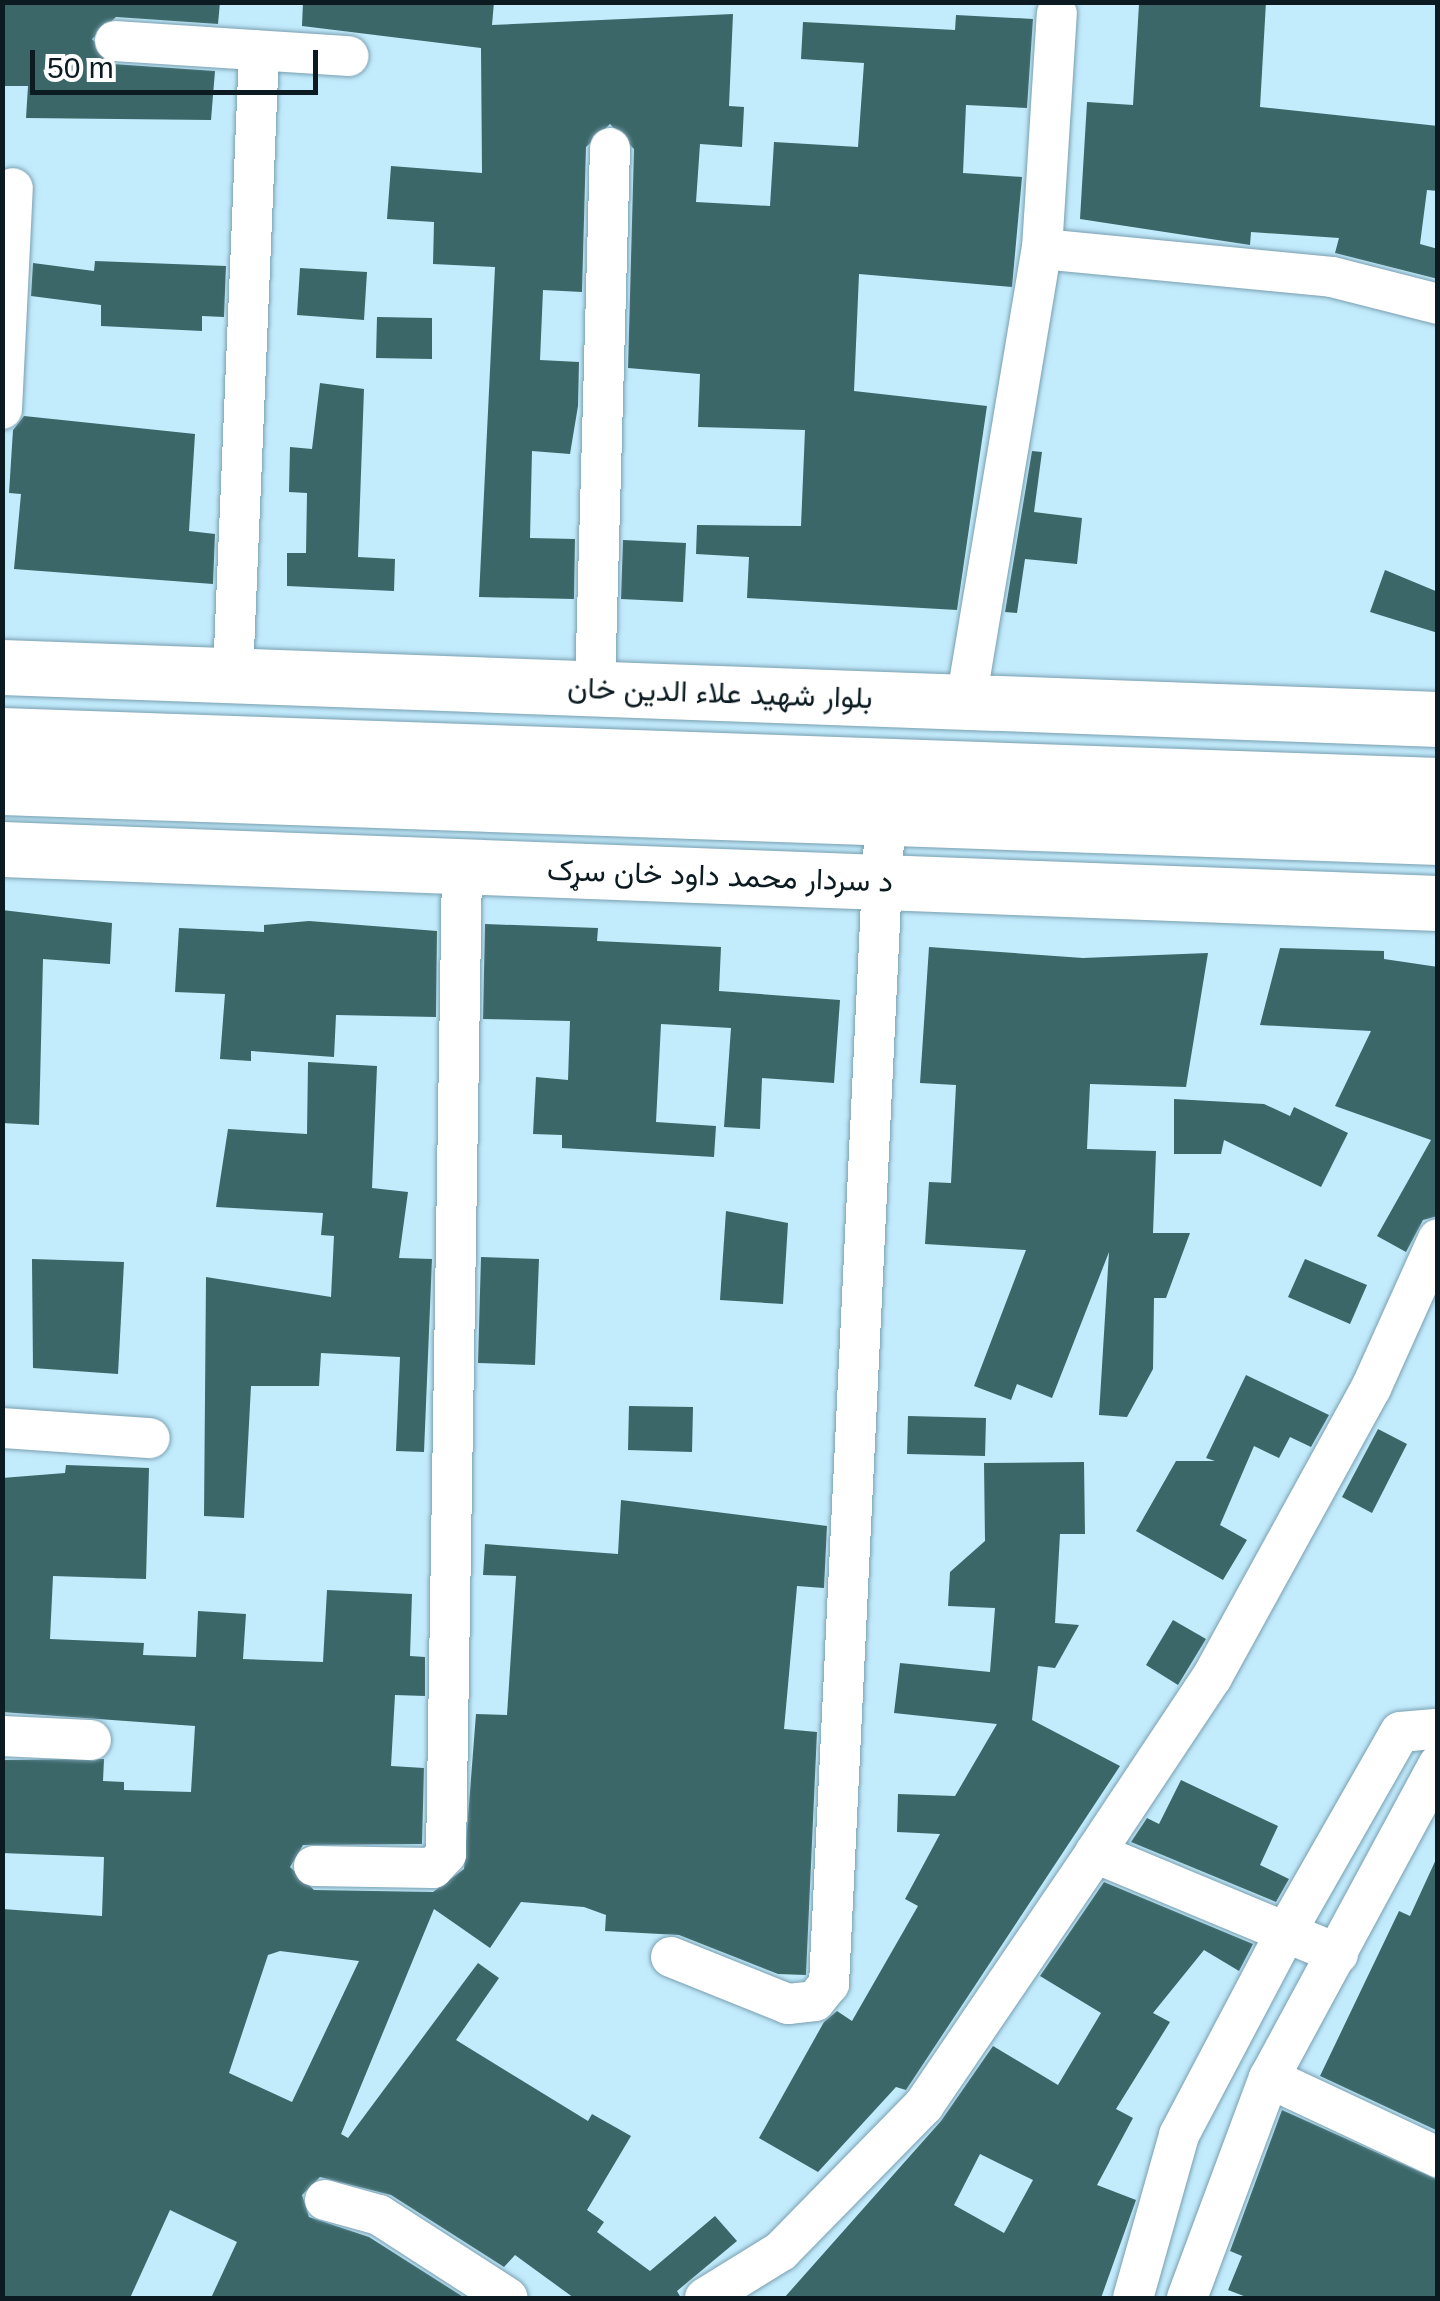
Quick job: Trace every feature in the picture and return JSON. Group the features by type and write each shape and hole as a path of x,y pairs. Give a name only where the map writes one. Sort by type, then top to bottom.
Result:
{"main road":[{"name":"بلوار شهید علاء الدین خان","path":"2,667 1438,719"},
{"path":"2,735 1438,786"},
{"path":"2,788 1438,837"},
{"name":"د سردار محمد داود خان سړک","path":"2,849 1438,903"}],"street":[{"path":"966,701 1042,249 1057,13"},
{"path":"115,41 348,56"},
{"path":"233,675 258,51"},
{"path":"595,688 610,148"},
{"path":"2,409 13,188"},
{"path":"1042,249 1332,277 1438,304"},
{"path":"671,1957 788,2004 815,2001 829,1984 884,817"},
{"path":"314,1866 434,1868 446,1854 462,867"},
{"path":"705,2298 781,2251 924,2104 1212,1677 1371,1388 1438,1239"},
{"path":"2,1428 150,1438"},
{"path":"1133,2298 1179,2135 1286,1932 1400,1732 1438,1729"},
{"path":"2,1736 91,1740"},
{"path":"1186,2298 1269,2078 1438,1765"},
{"path":"1094,1853 1338,1954"},
{"path":"1269,2078 1438,2157"},
{"path":"325,2200 379,2215 508,2298"}],"building":[{"path":"2,2 220,2 218,24 116,17 92,39 113,64 215,71 211,120 26,118 28,86 2,86"},
{"path":"303,2 494,2 492,25 733,14 729,106 744,107 742,147 700,144 696,202 770,206 774,142 858,147 864,63 801,59 803,22 955,30 956,15 1033,19 1027,108 966,105 963,173 1022,177 1012,287 859,274 854,391 987,406 957,610 747,598 749,557 696,554 697,525 801,526 805,430 698,427 700,374 628,368 634,149 610,124 586,147 582,292 543,290 540,360 579,362 578,406 570,454 532,451 530,538 575,539 574,599 479,597 495,267 433,264 434,222 387,219 391,166 482,173 481,48 302,26"},
{"path":"1266,2 1260,107 1438,126 1438,191 1427,190 1420,244 1438,249 1438,279 1335,253 1339,238 1251,232 1250,245 1080,219 1087,102 1133,105 1139,4"},
{"path":"95,261 226,266 224,317 202,316 202,331 101,326 101,305 31,296 33,263 94,271"},
{"path":"300,268 367,272 364,320 297,315"},
{"path":"377,317 432,318 432,359 376,358"},
{"path":"320,383 364,389 358,557 395,559 394,591 287,586 287,553 306,553 307,493 289,492 290,447 312,449"},
{"path":"24,416 195,434 189,531 215,534 213,584 14,569 21,494 9,493 13,430"},
{"path":"1032,451 1042,452 1034,512 1082,518 1077,564 1025,559 1017,613 1005,612"},
{"path":"623,540 686,543 683,602 621,599"},
{"path":"1385,570 1438,592 1438,633 1370,612"},
{"path":"2,910 112,923 110,964 43,959 39,1125 2,1123"},
{"path":"309,921 437,931 436,1017 336,1015 334,1057 251,1051 251,1061 220,1059 225,994 175,992 179,928 264,932 264,925"},
{"path":"485,924 598,928 597,941 721,947 719,991 840,1000 834,1083 762,1078 760,1129 724,1127 731,1028 661,1024 656,1122 716,1126 714,1157 562,1148 562,1135 533,1134 536,1077 568,1080 570,1021 483,1019"},
{"path":"929,947 1083,958 1208,953 1186,1087 1090,1084 1087,1149 1156,1151 1153,1233 1190,1233 1166,1298 1154,1298 1153,1369 1127,1417 1099,1415 1109,1252 1052,1398 1017,1384 1011,1400 974,1386 1026,1250 925,1244 929,1182 951,1183 956,1085 920,1083"},
{"path":"1280,948 1384,951 1384,959 1438,967 1438,1216 1423,1220 1406,1252 1377,1236 1431,1140 1335,1106 1371,1031 1260,1025"},
{"path":"308,1062 377,1066 372,1188 408,1192 399,1258 432,1259 424,1452 396,1451 400,1357 321,1353 319,1386 251,1386 244,1518 204,1516 206,1277 331,1297 334,1236 321,1235 323,1213 216,1207 228,1129 307,1134"},
{"path":"1174,1099 1264,1104 1290,1116 1294,1107 1348,1133 1321,1187 1224,1140 1221,1154 1174,1154"},
{"path":"726,1211 788,1223 783,1304 720,1300"},
{"path":"481,1257 539,1259 535,1365 478,1363"},
{"path":"32,1259 124,1262 118,1374 33,1368"},
{"path":"1305,1259 1367,1285 1350,1324 1288,1297"},
{"path":"1246,1375 1329,1415 1311,1447 1290,1437 1279,1458 1254,1446 1220,1525 1247,1540 1223,1580 1136,1531 1176,1461 1215,1461 1206,1458"},
{"path":"629,1406 693,1407 692,1452 628,1450"},
{"path":"908,1416 986,1418 985,1456 907,1454"},
{"path":"1378,1429 1407,1444 1372,1513 1342,1497"},
{"path":"1084,1462 1085,1534 1060,1534 1055,1623 1079,1625 1055,1668 1038,1666 1032,1720 1120,1766 906,2090 896,2087 818,2172 759,2138 824,2022 837,2011 852,2021 918,1906 905,1899 940,1834 897,1832 898,1794 955,1796 997,1724 894,1713 900,1663 990,1672 995,1608 948,1606 950,1572 985,1541 984,1463"},
{"path":"66,1465 149,1468 146,1579 53,1576 50,1639 144,1643 143,1655 196,1657 198,1611 246,1614 243,1659 323,1662 327,1590 412,1594 410,1656 425,1657 425,1696 395,1695 391,1766 424,1768 422,1844 303,1845 290,1867 314,1890 433,1892 464,1869 476,1714 507,1715 516,1576 483,1575 485,1544 618,1554 621,1500 827,1526 824,1588 797,1586 784,1729 817,1732 806,1975 778,1974 679,1935 605,1931 606,1915 584,1907 521,1902 490,1948 434,1909 341,2134 348,2138 478,1963 499,1978 456,2040 588,2121 592,2114 631,2136 587,2210 604,2222 597,2232 650,2271 715,2216 737,2241 677,2291 681,2298 574,2298 515,2255 504,2267 391,2195 320,2177 302,2195 309,2217 369,2237 465,2298 211,2298 237,2242 170,2210 130,2298 2,2298 2,1909 102,1916 104,1857 2,1853 2,1760 104,1759 103,1781 124,1782 124,1790 191,1792 195,1726 2,1712 2,1478 65,1473","holes":["280,1951 359,1961 292,2102 229,2073 268,1955"]},
{"path":"1173,1620 1206,1639 1178,1685 1146,1665"},
{"path":"1181,1780 1278,1826 1260,1865 1289,1879 1276,1902 1131,1842 1147,1818 1159,1824"},
{"path":"1438,1855 1438,2131 1320,2076 1399,1911 1410,1916"},
{"path":"1104,1882 1253,1944 1239,1971 1204,1950 1153,2013 1170,2022 1116,2109 1133,2118 1097,2185 1136,2200 1101,2298 784,2298 941,2121 993,2046 1058,2085 1101,2013 1040,1976","holes":["980,2154 1033,2180 1004,2233 954,2205"]},
{"path":"1282,2110 1438,2180 1438,2298 1249,2298 1228,2290 1242,2256 1230,2251"}]}
